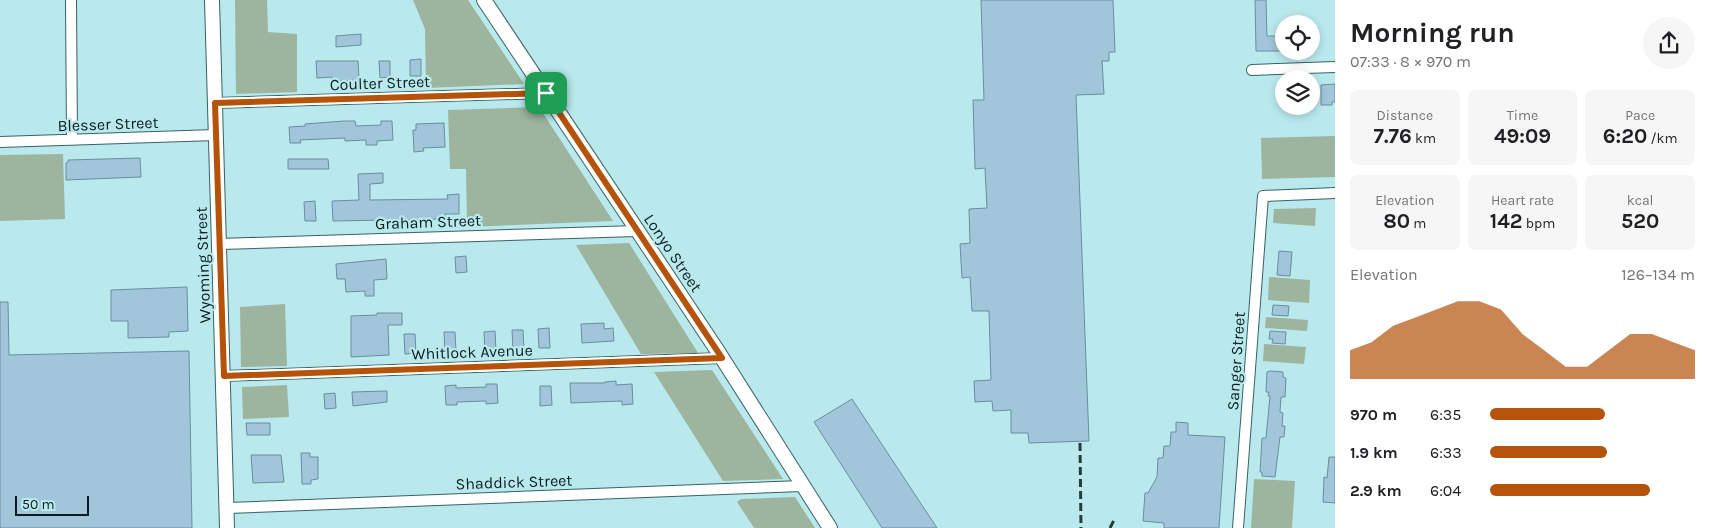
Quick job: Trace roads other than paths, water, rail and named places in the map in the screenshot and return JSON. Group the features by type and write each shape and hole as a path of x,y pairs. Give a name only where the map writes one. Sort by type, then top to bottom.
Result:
{"street":[{"path":"71,0 72,140"},
{"name":"Wyoming Street","path":"212,0 227,528"},
{"name":"Lonyo Street","path":"484,0 722,358 830,528"},
{"path":"1252,70 1335,67"},
{"name":"Coulter Street","path":"215,103 546,93"},
{"name":"Blesser Street","path":"0,142 216,135"},
{"name":"Sanger Street","path":"1238,528 1263,196 1335,193"},
{"name":"Graham Street","path":"220,244 636,231"},
{"name":"Whitlock Avenue","path":"224,376 722,358"},
{"name":"Shaddick Street","path":"227,508 802,486"}],"railway":[{"path":"1080,443 1081,528"},
{"path":"1110,528 1114,520"}]}
